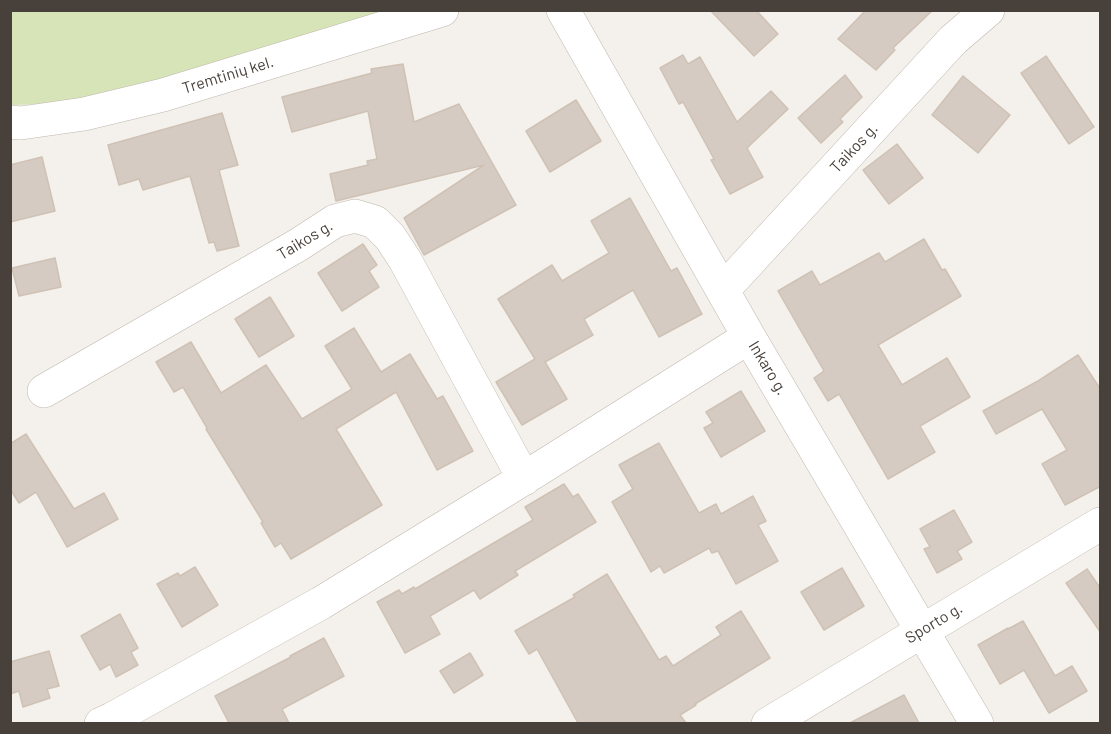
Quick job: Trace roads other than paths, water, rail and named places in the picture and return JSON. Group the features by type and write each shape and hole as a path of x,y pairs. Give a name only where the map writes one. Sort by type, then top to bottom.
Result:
{"street":[{"name":"Tremtinių kel.","path":"10,122 21,123 84,114 163,95 442,10"},
{"name":"Inkaro g.","path":"563,10 749,337 977,723"},
{"name":"Taikos g.","path":"723,290 953,40 988,10"},
{"name":"Taikos g.","path":"44,391 298,245 335,221 355,216 375,222 390,237 405,260 524,478"},
{"path":"101,723 112,720 321,603 749,337"},
{"name":"Sporto g.","path":"768,723 1101,524"}]}
